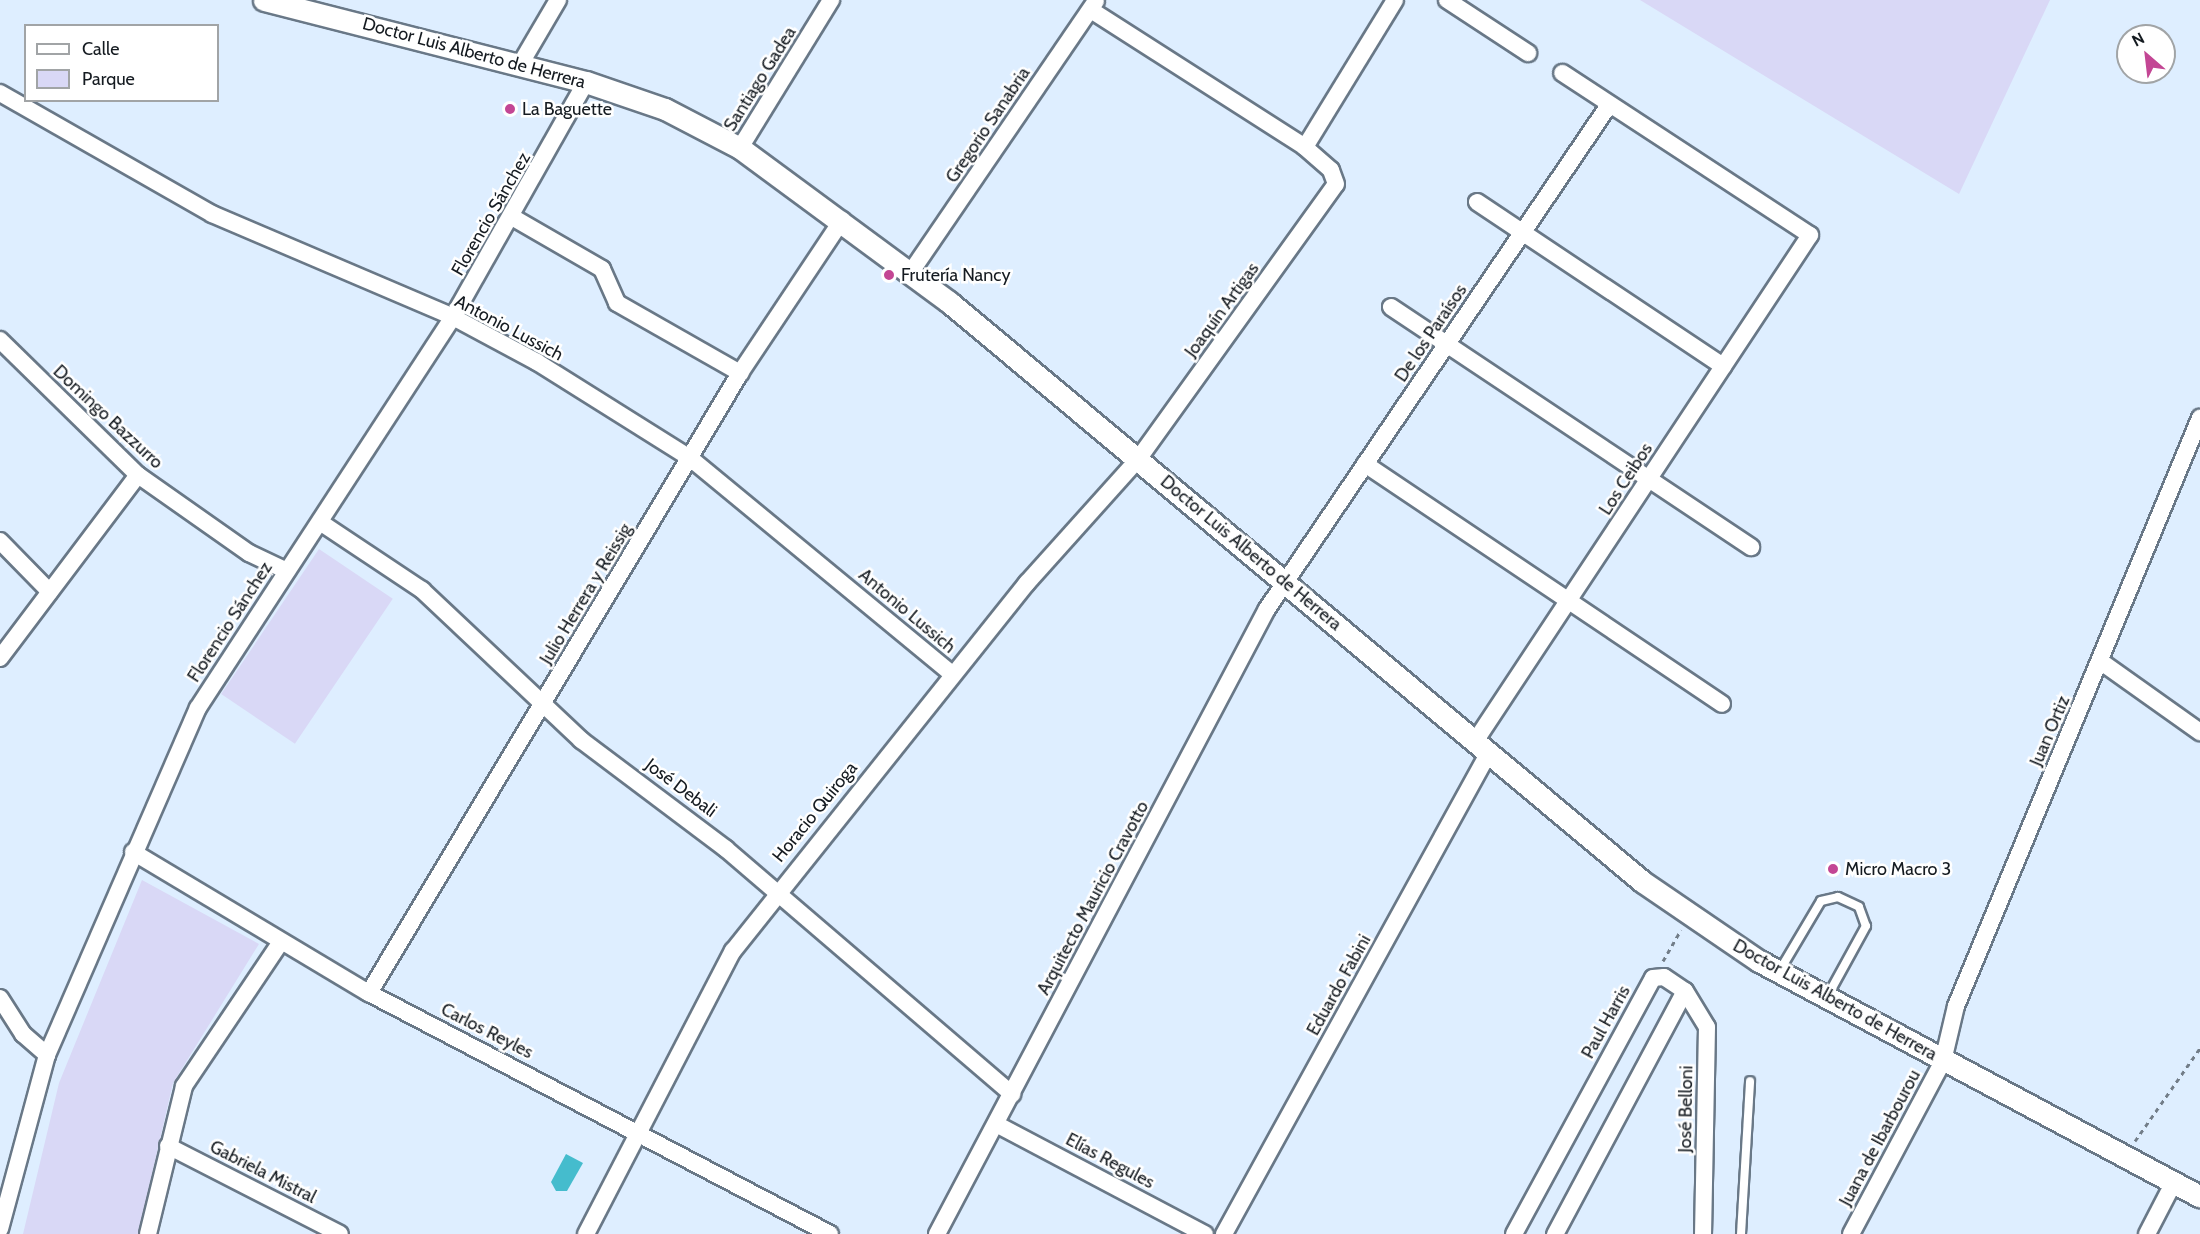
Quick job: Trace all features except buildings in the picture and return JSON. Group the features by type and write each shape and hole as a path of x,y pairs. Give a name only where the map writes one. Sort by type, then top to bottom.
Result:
{"street":[{"name":"Doctor Luis Alberto de Herrera","path":"264,0 521,63 586,82 665,110 740,148 911,272 1139,458 1481,749 1690,914 1779,972 2200,1196"},
{"path":"521,63 558,0"},
{"name":"Santiago Gadea","path":"740,148 831,0"},
{"path":"1094,5 1305,147 1395,0"},
{"path":"1447,0 1528,53"},
{"name":"Gregorio Sanabria","path":"911,272 1094,5"},
{"path":"1562,73 1609,105"},
{"name":"Florencio Sánchez","path":"0,1229 47,1055 133,852 198,708 453,317 512,217 586,82"},
{"name":"Antonio Lussich","path":"0,93 212,214 453,317 537,362 690,458 952,674"},
{"name":"De los Paraísos","path":"1285,582 1609,105"},
{"name":"Los Ceibos","path":"1481,749 1570,599 1810,235 1609,105"},
{"name":"Joaquín Artigas","path":"1139,458 1336,184 1331,170 1305,147"},
{"path":"1477,202 1724,366"},
{"path":"512,217 602,269 617,303 740,373"},
{"name":"Julio Herrera y Reissig","path":"369,993 740,373 842,220"},
{"path":"1391,307 1751,547"},
{"name":"Domingo Bazzurro","path":"0,340 138,475 249,553 287,570"},
{"name":"Juan Ortiz","path":"1943,1061 1956,1006 2200,418"},
{"name":"Horacio Quiroga","path":"586,1234 733,951 775,892 952,674 1139,458"},
{"path":"1365,464 1570,599 1722,704"},
{"path":"0,658 138,475"},
{"name":"José Debali","path":"320,522 422,590 541,706 664,798 1012,1094"},
{"path":"0,541 50,592"},
{"name":"Arquitecto Mauricio Cravotto","path":"937,1234 1285,582"},
{"path":"2100,661 2200,732"},
{"name":"Eduardo Fabini","path":"1224,1234 1481,749"},
{"name":"Carlos Reyles","path":"133,852 280,943 369,993 639,1131 830,1234"},
{"path":"147,1234 184,1086 280,943"},
{"name":"Paul Harris","path":"1514,1234 1653,978 1664,978 1685,991"},
{"path":"1555,1234 1685,991"},
{"name":"José Belloni","path":"1685,991 1707,1027 1703,1234"},
{"path":"0,998 23,1034 47,1055"},
{"name":"Juana de Ibarbourou","path":"1851,1234 1943,1061"},
{"name":"Elías Regules","path":"996,1124 1205,1234"},
{"name":"Gabriela Mistral","path":"168,1146 340,1234"},
{"path":"2146,1234 2174,1182"}],"lane":[{"path":"1779,972 1821,901 1849,901 1859,907 1866,926 1827,997"},
{"path":"1741,1234 1750,1081"}],"path":[{"path":"1653,978 1690,914"},
{"path":"2126,1155 2200,1048"}],"green space":[{"path":"1640,0 2050,0 1959,194"},
{"path":"319,549 393,599 295,744 221,694"},
{"path":"142,880 259,944 173,1083 138,1234 23,1234 59,1083"}],"water":[{"path":"566,1154 583,1163 567,1191 556,1191 551,1182"}],"place":[{"name":"La Baguette","path":"510,109"},
{"name":"Frutería Nancy","path":"889,275"},
{"name":"Micro Macro 3","path":"1833,869"}]}
